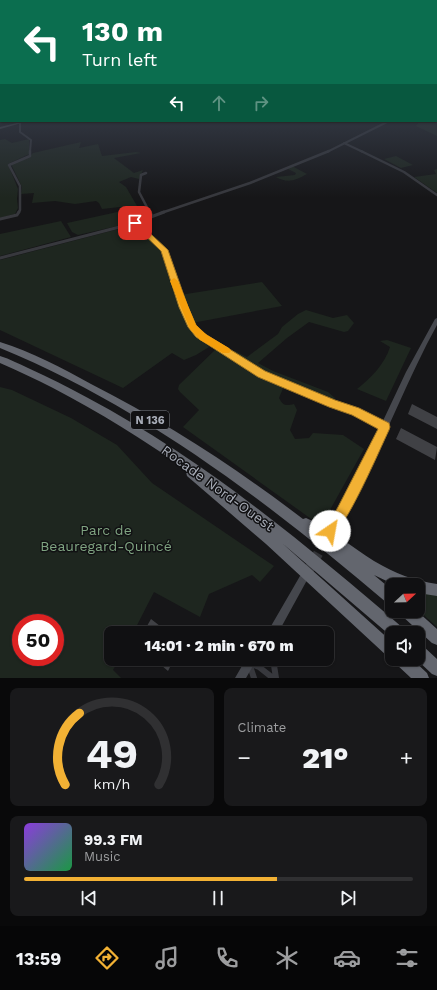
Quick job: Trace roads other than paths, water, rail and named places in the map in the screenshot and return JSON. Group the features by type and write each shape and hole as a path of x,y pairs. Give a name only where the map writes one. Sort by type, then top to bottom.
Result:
{"highway":[{"name":"Rocade Nord-Ouest","path":"0,345 47,365 150,420 210,458 346,559 385,592"},
{"name":"Rocade Nord-Ouest","path":"0,359 34,374 80,398 115,418 173,455 227,492 278,532 338,580 390,626"},
{"path":"173,455 199,480 270,540 385,644"},
{"path":"288,515 318,530 369,566 393,578"},
{"path":"425,588 437,590"},
{"path":"415,618 437,638"},
{"path":"425,658 437,669"},
{"path":"409,666 422,678"}],"main road":[{"path":"330,531 343,512 385,427 420,351 437,320"},
{"path":"278,626 303,579"},
{"path":"240,678 247,666"}],"street":[{"path":"1,219 18,214 20,208 20,186 9,165 29,157 31,154 31,140 24,135"},
{"path":"0,258 135,223 258,180 361,135"},
{"path":"344,143 408,173 437,195"},
{"path":"146,172 141,175 139,192 152,216"},
{"path":"135,223 164,250 184,307 193,327 199,334 262,374 333,404 355,411 385,427"},
{"path":"251,666 254,678"},
{"path":"258,666 273,678"},
{"path":"275,666 276,678"}],"tunnel":[{"path":"306,575 324,543"}],"park label":[{"name":"Parc de Beauregard-Quincé","path":"106,538"}]}
